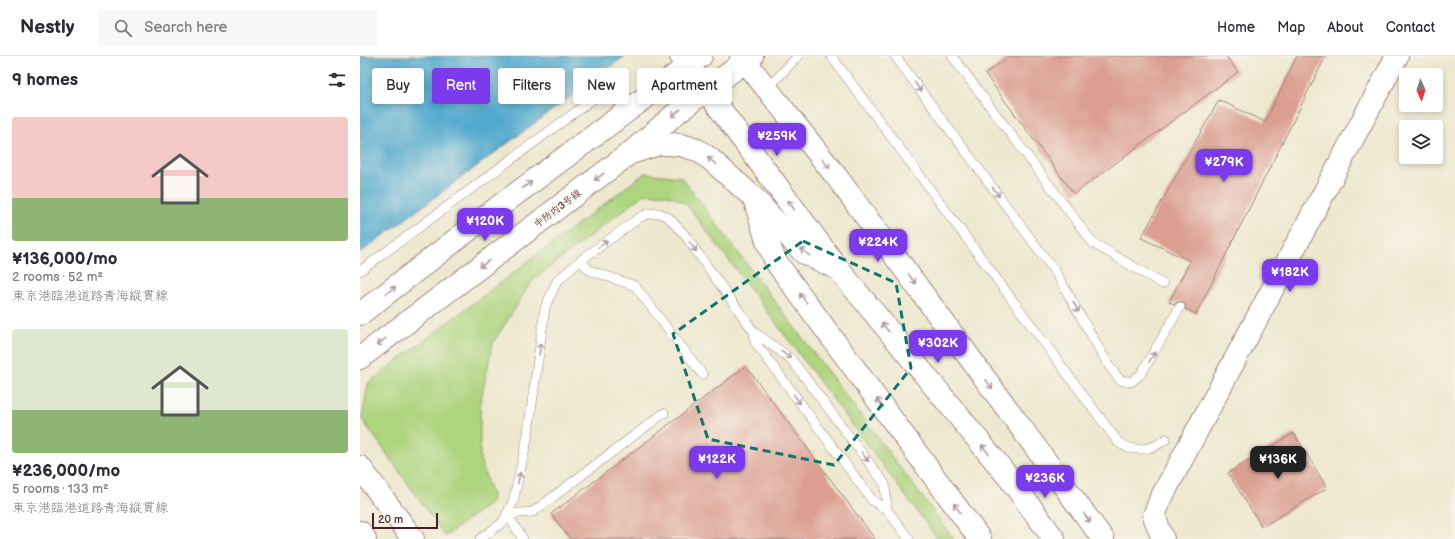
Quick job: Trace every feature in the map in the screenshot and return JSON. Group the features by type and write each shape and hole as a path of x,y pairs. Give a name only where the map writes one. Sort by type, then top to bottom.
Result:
{"street":[{"path":"1163,539 1154,516 1167,486 1398,56"},
{"path":"746,58 767,89 836,176 1103,539"},
{"name":"中防内3号線","path":"732,69 746,58"},
{"path":"360,314 690,59 695,68"},
{"name":"中防内3号線","path":"360,358 630,153 689,104"},
{"path":"717,104 839,270 1010,479 1054,539"},
{"path":"630,153 658,144 681,144 690,147 709,158 754,198 804,253 839,270"},
{"path":"754,198 767,241 776,262 980,539"},
{"path":"360,467 413,539"},
{"path":"360,532 365,539"}],"lane":[{"path":"767,89 798,56"},
{"path":"831,56 1118,442 1127,449 1145,449 1158,445 1166,439"},
{"path":"895,56 1056,273 1108,366 1120,380 1131,382 1141,374 1180,307"},
{"path":"952,56 1093,243 1162,284"},
{"path":"360,271 586,104"},
{"path":"480,539 503,522 513,502 527,440 545,308 557,281 582,260 639,218 647,214 659,213 668,217 684,234 754,332 791,359 885,484 887,510"},
{"path":"582,260 589,270 635,286 703,375"},
{"path":"754,332 755,342 872,500 887,510 908,539"},
{"path":"507,514 533,512 664,413"},
{"path":"507,514 523,539"}],"highlighted area":[{"path":"803,241 896,283 911,368 834,465 708,439 673,334"}],"green space":[{"path":"645,173 681,177 954,539 938,539 688,206 672,196 662,194 643,195 532,281 493,343 480,403 480,459 492,496 491,503 445,536 362,419 368,383"}],"water":[{"path":"360,56 625,56 609,68 573,68 573,95 565,101 565,68 498,68 498,104 560,104 360,253"}],"building":[{"path":"1010,56 1226,56 1238,72 1074,194 985,74"},
{"path":"1297,56 1326,56 1196,314 1185,309 1185,304 1183,302 1177,302 1175,304 1169,302 1190,261 1141,238 1219,100 1265,122"},
{"path":"746,366 875,539 570,539 551,514"},
{"path":"1294,433 1327,488 1262,527 1228,473"}]}
